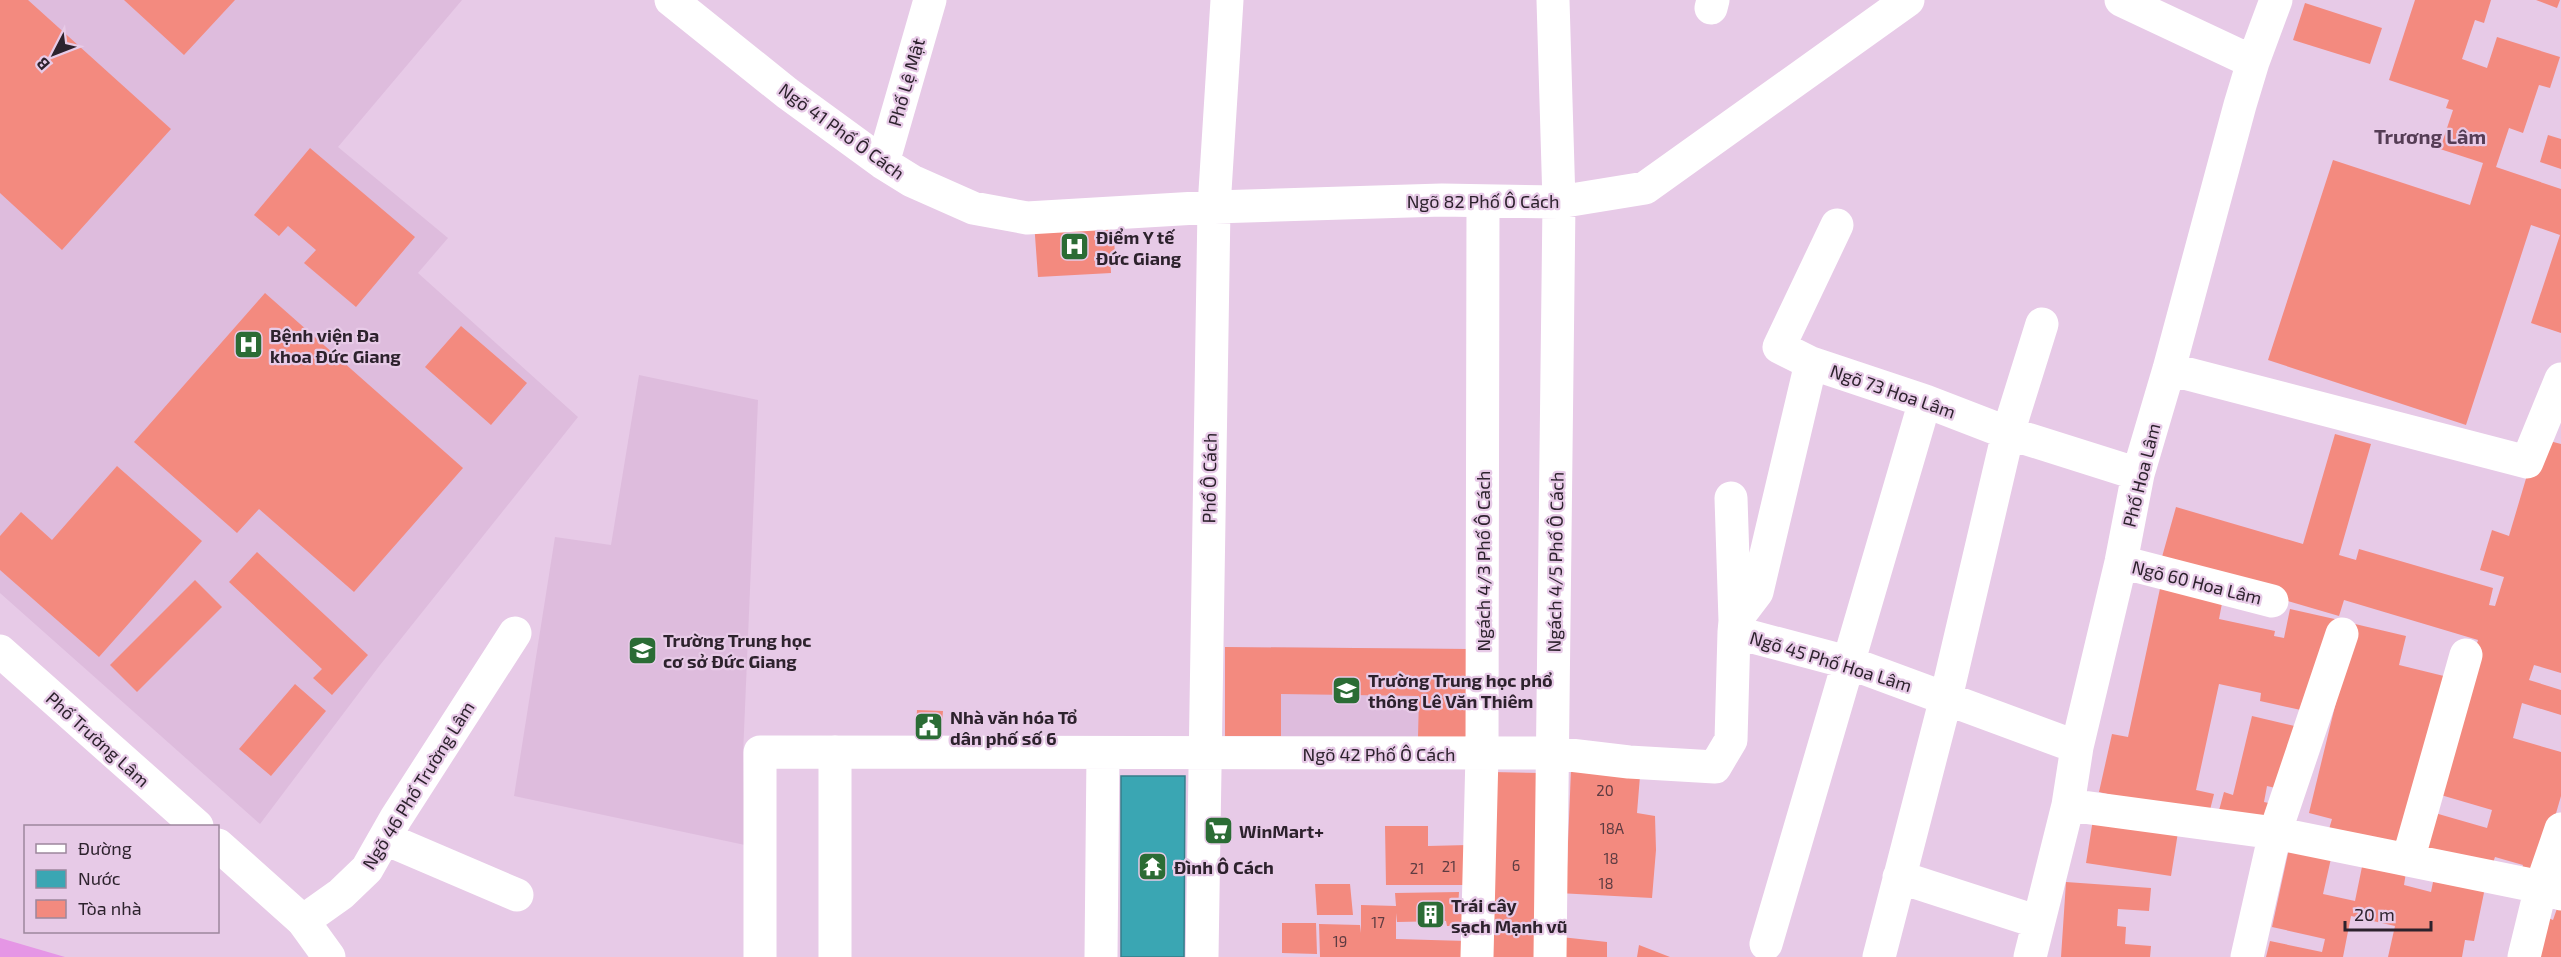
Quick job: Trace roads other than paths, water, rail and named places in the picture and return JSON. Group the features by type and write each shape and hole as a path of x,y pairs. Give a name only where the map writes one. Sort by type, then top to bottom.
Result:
{"street":[{"name":"Ngõ 41 Phố Ô Cách","path":"671,0 787,93 883,163 912,181 973,208 1027,218 1214,207"},
{"name":"Phố Lệ Mật","path":"883,163 930,0"},
{"name":"Phố Ô Cách","path":"1202,957 1214,207 1227,0"},
{"name":"Ngách 4/5 Phố Ô Cách","path":"1550,957 1559,202 1553,0"},
{"name":"Ngõ 82 Phố Ô Cách","path":"1214,207 1483,201 1559,202 1645,188 1908,0"},
{"path":"2121,0 2253,62"},
{"name":"Phố Hoa Lâm","path":"2030,957 2068,805 2077,747 2121,562 2138,474 2253,62 2276,0"},
{"name":"Ngách 4/3 Phố Ô Cách","path":"1477,957 1482,754 1483,201"},
{"name":"Ngõ 73 Hoa Lâm","path":"1837,225 1779,347 1811,363 1925,401 2008,433 2138,474"},
{"path":"1879,957 1946,698 2008,433 2042,324"},
{"path":"1734,626 1757,592 1811,363"},
{"path":"2169,369 2527,462 2561,379"},
{"path":"1766,944 1925,401"},
{"path":"1731,498 1734,626"},
{"name":"Ngõ 60 Hoa Lâm","path":"2121,562 2272,601"},
{"name":"Ngõ 45 Phố Hoa Lâm","path":"1553,753 1629,762 1715,766 1731,740 1734,626 1847,662 2077,747"},
{"name":"Ngõ 46 Phố Trường Lâm","path":"303,921 341,894 367,869 515,633"},
{"path":"2247,957 2275,832 2342,634"},
{"name":"Phố Trường Lâm","path":"0,651 196,825"},
{"path":"2408,860 2466,655"},
{"name":"Ngõ 42 Phố Ô Cách","path":"759,957 760,752 1553,753"},
{"path":"835,752 835,957"},
{"path":"1101,957 1103,753"},
{"path":"2068,805 2275,832 2551,890"},
{"path":"2524,957 2551,890 2561,829"},
{"path":"386,839 517,895"},
{"path":"219,846 303,921 329,957"},
{"path":"1899,877 2038,922"}],"water":[{"name":"Đình Ô Cách","path":"1121,776 1185,776 1184,957 1121,957"}],"place":[{"name":"Điểm Y tế Đức Giang","path":"1075,247"},
{"name":"Bệnh viện Đa khoa Đức Giang","path":"249,345"},
{"name":"Trường Trung học cơ sở Đức Giang","path":"642,650"},
{"name":"Trường Trung học phổ thông Lê Văn Thiêm","path":"1347,690"},
{"name":"Nhà văn hóa Tổ dân phố số 6","path":"929,727"},
{"name":"WinMart+","path":"1218,831"},
{"name":"Đình Ô Cách","path":"1153,867"},
{"name":"Trái cây sạch Mạnh vũ","path":"1430,915"}],"district":[{"name":"Trương Lâm","path":"2430,136"}]}
